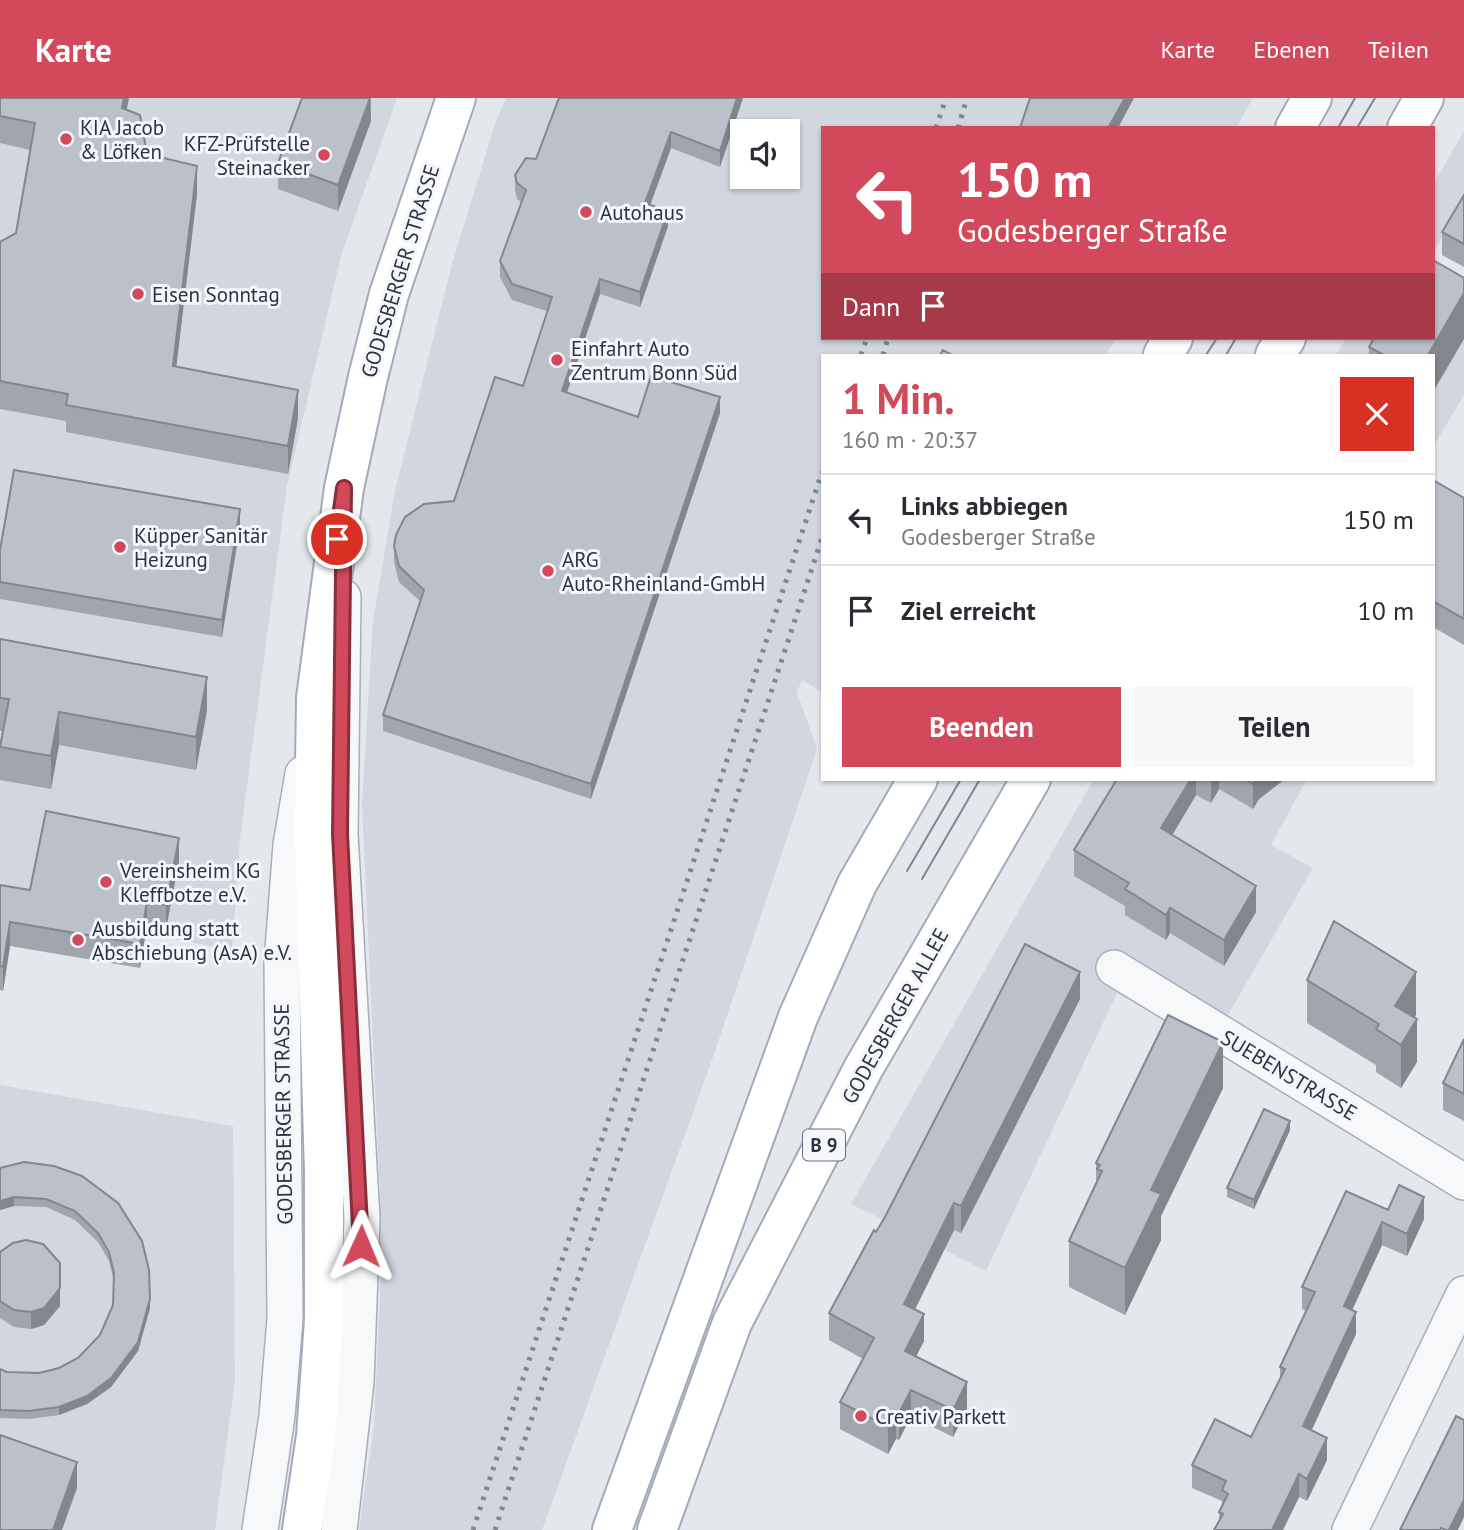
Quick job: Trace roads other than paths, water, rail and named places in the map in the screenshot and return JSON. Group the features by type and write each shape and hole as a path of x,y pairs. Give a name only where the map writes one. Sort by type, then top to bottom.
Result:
{"main road":[{"name":"GODESBERGER STRASSE","path":"302,1530 316,1436 324,1320 324,1173 314,833 316,698 344,488 389,294 456,98"},
{"path":"1296,126 1312,98"},
{"path":"1408,126 1424,98"},
{"path":"612,1530 798,1017 857,884 917,781"},
{"name":"GODESBERGER ALLEE","path":"657,1530 733,1323 863,1069 1030,781"}],"street":[{"name":"GODESBERGER STRASSE","path":"339,1530 356,1382 362,1219 340,834 344,488"},
{"name":"GODESBERGER STRASSE","path":"260,1530 277,1416 285,1319 282,961 291,845 316,698"},
{"name":"SUEBENSTRASSE","path":"1114,968 1464,1182"},
{"path":"1350,1530 1464,1294"}],"tram line":[{"path":"1339,126 1355,98"},
{"path":"1358,126 1375,98"},
{"path":"1207,354 1216,340"},
{"path":"1227,354 1235,340"},
{"path":"907,871 960,781"},
{"path":"922,879 979,781"}],"railway":[{"path":"937,126 946,98"},
{"path":"959,126 967,98"},
{"path":"861,354 866,340"},
{"path":"883,354 887,340"},
{"path":"473,1530 821,475"},
{"path":"495,1530 821,541"}],"place":[{"name":"KIA Jacob & Löfken","path":"66,139"},
{"name":"KFZ-Prüfstelle Steinacker","path":"324,155"},
{"name":"Autohaus","path":"586,212"},
{"name":"Eisen Sonntag","path":"138,294"},
{"name":"Einfahrt Auto Zentrum Bonn Süd","path":"557,360"},
{"name":"Küpper Sanitär Heizung","path":"120,547"},
{"name":"ARG Auto-Rheinland-GmbH","path":"548,571"},
{"name":"Vereinsheim KG Kleffbotze e.V.","path":"106,882"},
{"name":"Ausbildung statt Abschiebung (AsA) e.V.","path":"78,940"},
{"name":"Creativ Parkett","path":"861,1416"}]}
